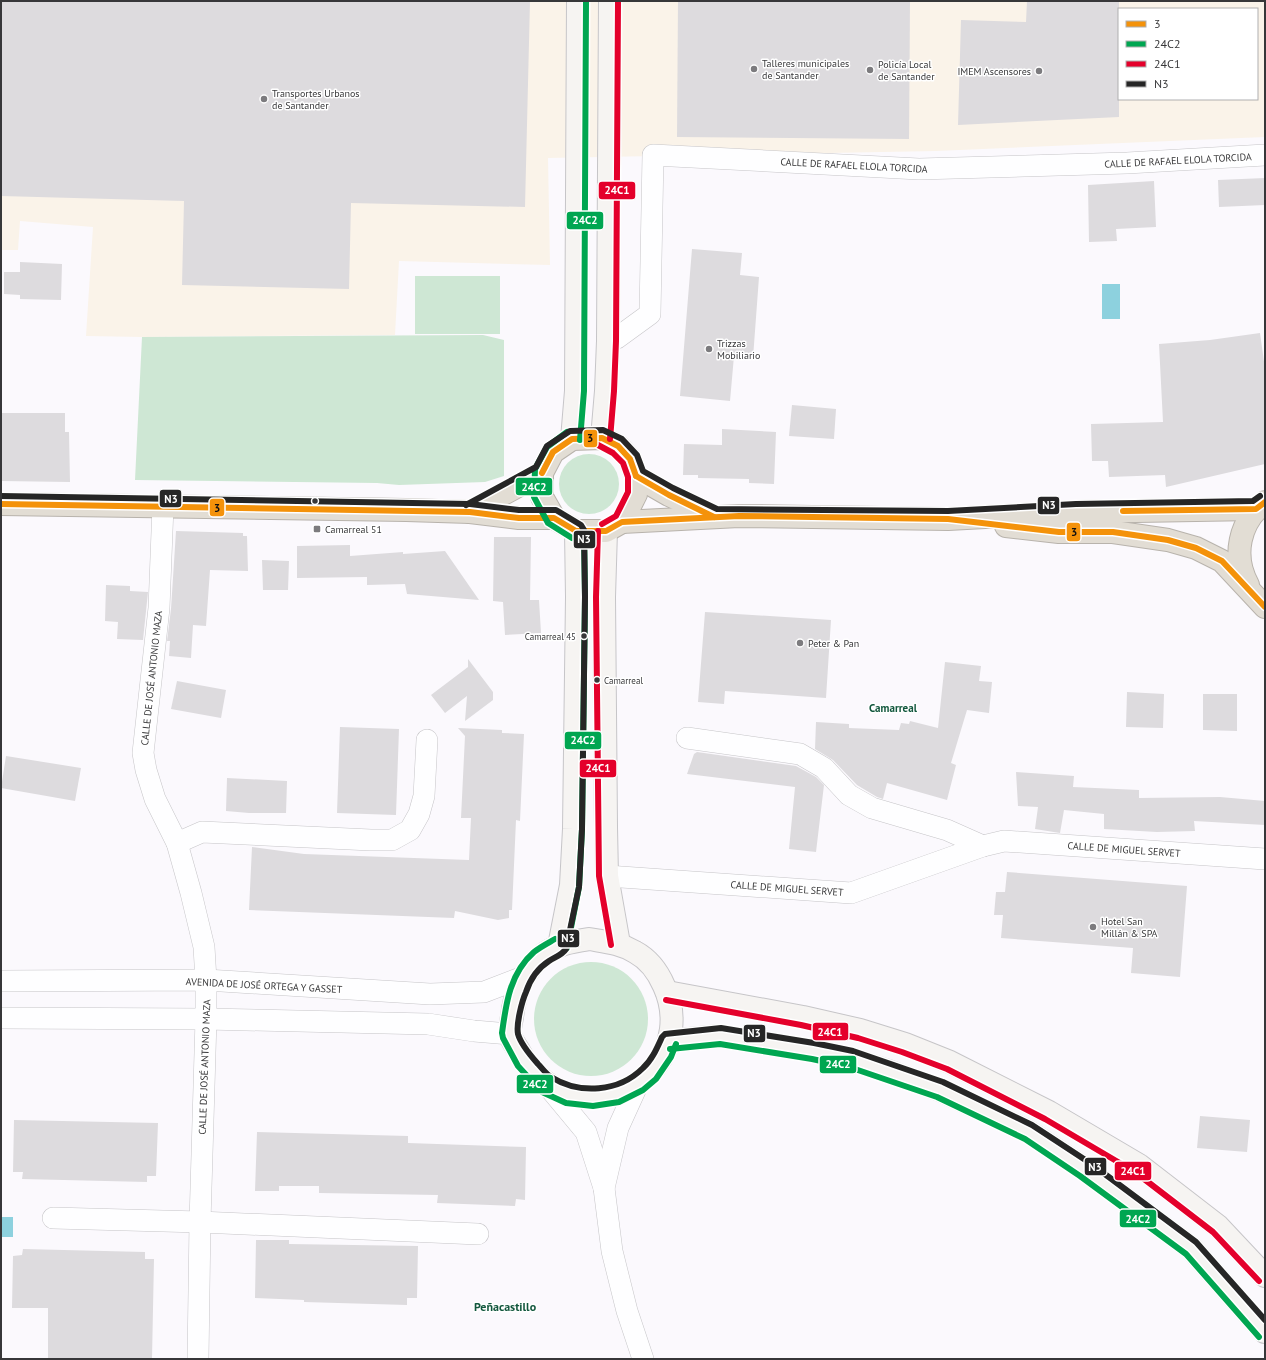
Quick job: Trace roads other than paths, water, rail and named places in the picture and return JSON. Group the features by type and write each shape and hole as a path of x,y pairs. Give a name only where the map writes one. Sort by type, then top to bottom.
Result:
{"highway":[{"path":"614,527 636,494 636,476 630,459 618,446 602,438 572,439 553,452 542,473 542,497 554,518 576,531 739,516 948,519 1076,512 1260,506"},
{"path":"470,512 542,473"},
{"path":"636,476 669,495 716,517"},
{"path":"1,504 470,512 519,518 554,518"},
{"path":"1259,601 1242,575 1238,552 1244,529 1260,506"},
{"path":"948,519 1059,532 1113,532 1168,540 1196,548 1222,561 1259,601"}],"main road":[{"path":"572,439 576,391 578,1"},
{"path":"602,438 608,341 610,1"},
{"path":"614,527 604,604 606,819 607,876 618,944"},
{"path":"559,946 571,885 574,837 577,598 576,531"},
{"path":"589,939 618,944 636,952 660,976 667,992 672,1016 669,1041 658,1064 638,1084 617,1094 593,1098 569,1095 547,1085 524,1061 510,1034 514,1002 524,977 539,958 559,946 589,939"},
{"path":"667,992 782,1012 860,1030 905,1044 950,1062 1049,1112 1139,1165 1218,1226 1265,1276"},
{"path":"669,1041 720,1036 813,1051 851,1059 940,1090 1029,1132 1085,1169 1191,1248 1265,1332"}],"street":[{"name":"CALLE DE RAFAEL ELOLA TORCIDA","path":"608,341 617,338 650,314 653,155 919,169 1127,163 1265,155"},
{"name":"CALLE DE JOSÉ ANTONIO MAZA","path":"163,506 159,608 143,753 146,770 156,799 177,843 204,947 206,1018 200,1222 198,1359"},
{"path":"687,738 800,754 824,768 849,795 872,808 947,830 983,846"},
{"path":"177,843 202,832 392,840 410,830 419,814 424,796 427,740"},
{"name":"CALLE DE MIGUEL SERVET","path":"607,876 851,893 983,846 1004,841 1265,859"},
{"name":"AVENIDA DE JOSÉ ORTEGA Y GASSET","path":"1,981 206,980 430,994 484,992 524,977"},
{"path":"1,1018 206,1018 428,1024 474,1031 510,1034"},
{"path":"604,1188 618,1128 638,1084"},
{"path":"547,1085 586,1132 604,1188 612,1252 627,1311 643,1359"},
{"path":"53,1218 200,1222 478,1234"}],"water":[{"path":"1102,284 1120,284 1120,319 1102,319"},
{"path":"1,1217 13,1217 13,1237 1,1237"}],"place":[{"name":"Talleres municipales de Santander","path":"754,69"},
{"name":"Policía Local de Santander","path":"870,70"},
{"name":"IMEM Ascensores","path":"1039,71"},
{"name":"Transportes Urbanos de Santander","path":"264,99"},
{"name":"Trizzas Mobiliario","path":"709,349"},
{"name":"Camarreal 51","path":"317,529"},
{"name":"Camarreal 45","path":"584,636"},
{"name":"Peter & Pan","path":"800,643"},
{"name":"Camarreal","path":"597,680"},
{"name":"Hotel San Millán & SPA","path":"1093,927"}],"district":[{"name":"Camarreal","path":"893,708"},
{"name":"Peñacastillo","path":"505,1307"}]}
